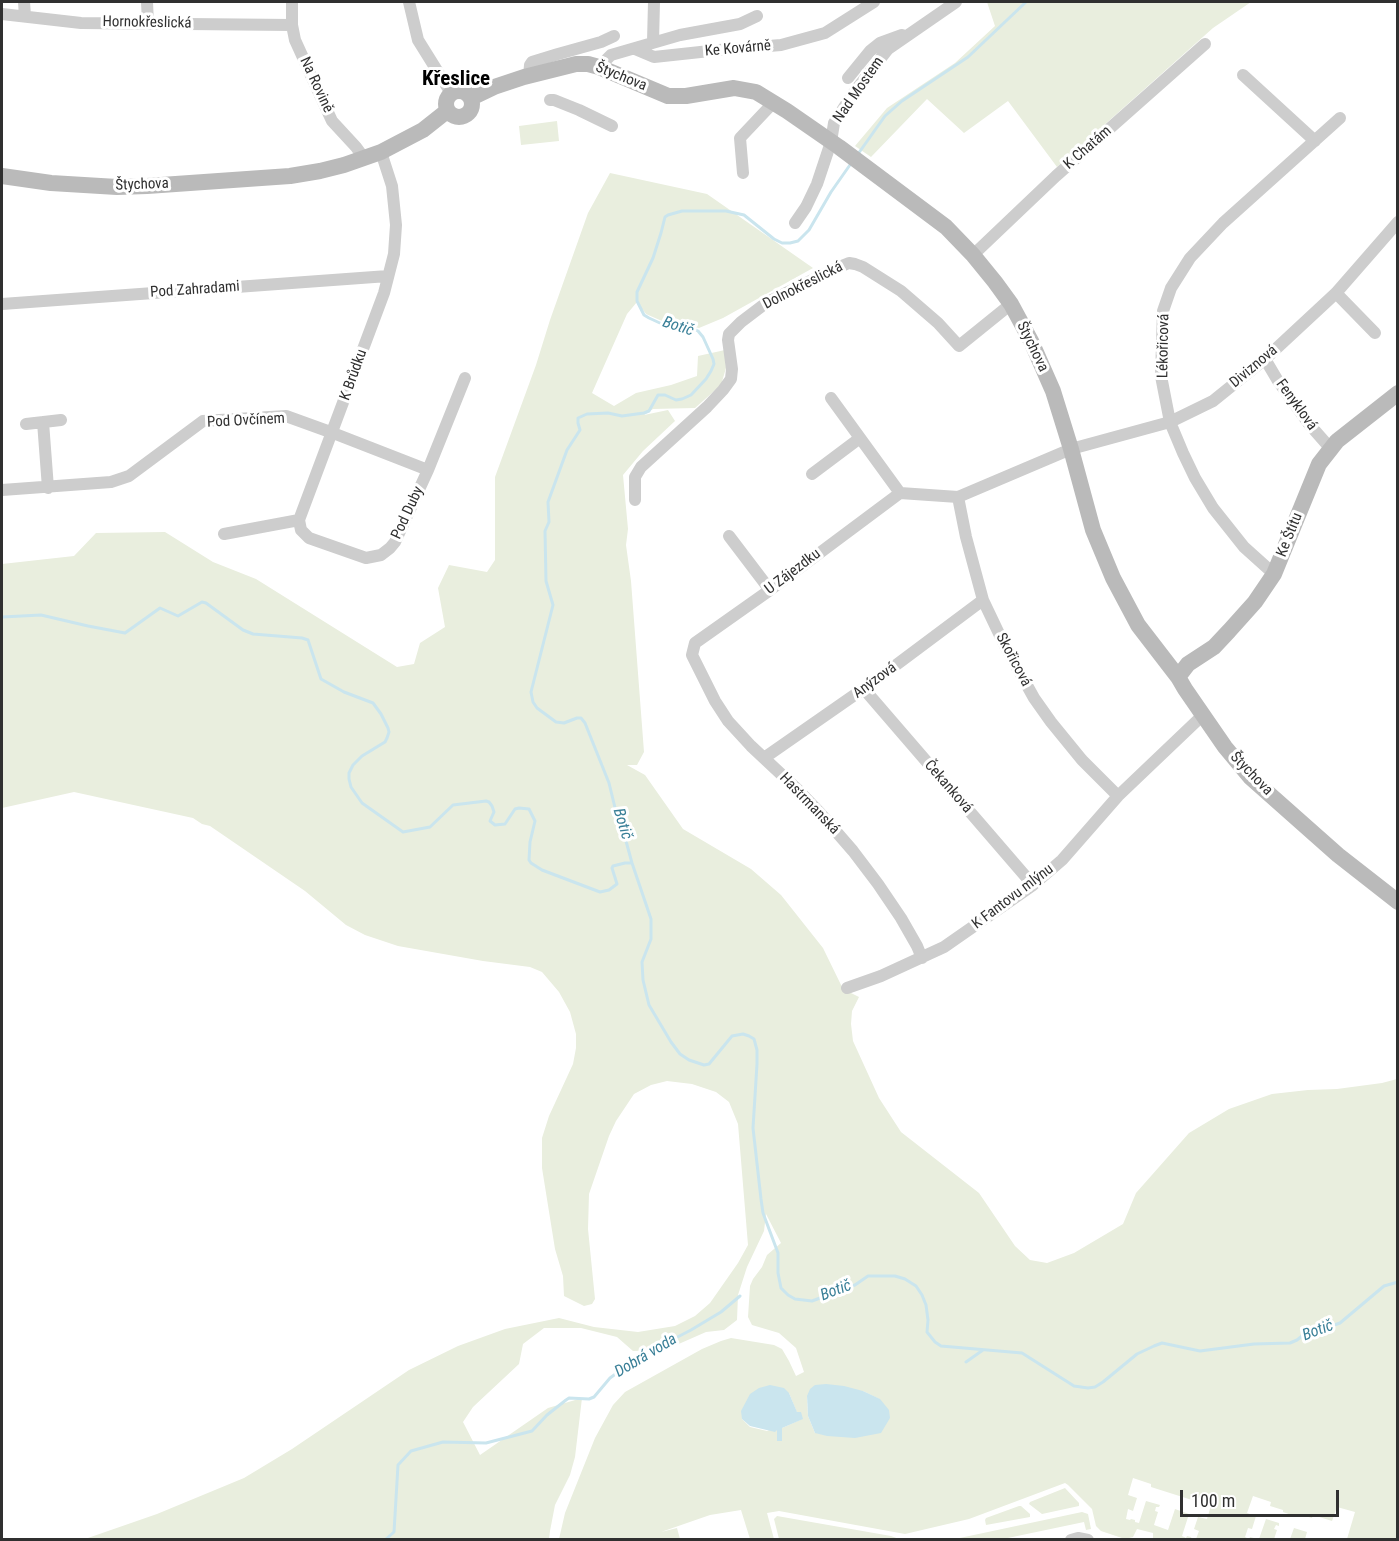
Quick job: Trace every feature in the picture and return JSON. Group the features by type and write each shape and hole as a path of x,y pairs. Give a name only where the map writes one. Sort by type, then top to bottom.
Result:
{"street":[{"path":"24,2 26,16"},
{"path":"147,2 148,23"},
{"name":"Na Rovině","path":"292,2 292,25 295,40 332,121 357,147 364,158"},
{"path":"409,2 418,40 451,93"},
{"path":"653,42 654,2"},
{"name":"Ke Kovárně","path":"636,49 654,57 781,45 825,33 874,2"},
{"name":"Nad Mostem","path":"795,223 806,207 835,145 834,123 852,94 888,49 957,2"},
{"name":"Hornokřeslická","path":"2,14 81,23 292,25"},
{"path":"599,67 611,55 680,35 740,24 757,16"},
{"path":"848,78 870,51 880,43 899,35 912,33"},
{"path":"529,76 532,62 614,36"},
{"name":"K Chatám","path":"973,255 1056,176 1205,44"},
{"name":"Štychova","path":"2,176 51,183 117,187 290,176 320,171 381,152 423,130 447,111 454,117 464,117 472,107 471,98 494,87 576,64 599,67 668,96 686,96 734,88 756,92 835,145 946,227 995,282 1011,304 1031,341 1053,391 1093,530 1113,579 1138,625 1178,677 1225,747 1250,777 1338,855 1398,902"},
{"path":"1243,75 1315,141"},
{"path":"447,111 445,102 451,93 464,92 471,98"},
{"path":"550,100 579,110 612,126"},
{"path":"742,173 740,138 774,102"},
{"name":"Lékořicová","path":"1274,574 1244,547 1213,508 1195,478 1170,422 1161,376 1163,311 1171,288 1190,258 1223,222 1340,118"},
{"name":"K Brůdku","path":"299,520 384,292 394,254 396,225 392,186 381,152"},
{"name":"Diviznová","path":"1071,449 1170,422 1213,401 1265,359 1335,293 1396,227"},
{"name":"Dolnokřeslická","path":"635,500 636,477 641,467 707,407 731,379 729,334 766,303 839,267 849,263 855,264 901,291 938,323 959,346 1011,304"},
{"name":"Pod Zahradami","path":"2,304 388,276"},
{"path":"1335,293 1375,333"},
{"name":"Fenyklová","path":"1265,359 1309,424 1331,449"},
{"name":"Pod Duby","path":"299,520 301,530 309,538 366,558 381,555 395,542 428,470 465,378"},
{"name":"Ke Štítu","path":"1178,677 1188,664 1214,647 1229,631 1255,602 1274,574 1319,464 1337,441 1398,393"},
{"path":"831,398 900,492 958,497 1071,449"},
{"name":"Pod Ovčínem","path":"2,490 111,482 129,476 203,422 286,416 428,470"},
{"path":"26,424 61,420"},
{"path":"43,422 48,488"},
{"path":"812,474 860,438"},
{"name":"U Zájezdku","path":"692,655 695,643 770,590 900,492"},
{"name":"Skořicová","path":"958,497 983,600 1003,642 1034,698 1051,723 1082,760 1118,796"},
{"path":"224,534 299,520"},
{"path":"729,536 770,590"},
{"name":"Anýzová","path":"764,758 864,689 983,600"},
{"name":"Hastrmanská","path":"692,655 715,701 728,721 820,813 853,851 901,918 922,958"},
{"name":"Čekanková","path":"864,689 1033,885"},
{"name":"K Fantovu mlýnu","path":"847,988 944,947 1033,885 1062,860 1118,796 1203,716"},
{"path":"1071,1539 1088,1539"}],"green space":[{"path":"987,2 1251,2 1213,28 1057,167 1008,101 964,133 927,99 871,157 855,146 887,108 955,63 995,26"},
{"path":"557,121 559,141 521,145 519,126"},
{"path":"610,173 707,194 813,268 723,318 699,328 662,321 646,314 637,302 627,314 592,393 614,406 636,393 697,376 698,356 725,350 726,368 721,385 695,408 653,409 644,415 668,410 675,421 643,451 623,475 628,529 626,545 631,581 644,752 637,765 627,765 645,775 683,829 751,869 781,895 823,948 843,989 859,997 852,1011 853,1041 879,1098 901,1132 979,1193 1015,1246 1030,1260 1047,1263 1074,1253 1123,1224 1136,1193 1189,1133 1229,1109 1272,1094 1337,1089 1397,1079 1397,1539 1347,1539 1355,1512 1337,1507 1332,1521 1313,1515 1312,1518 1298,1514 1297,1517 1270,1506 1271,1502 1253,1496 1247,1513 1256,1516 1252,1529 1248,1528 1245,1537 1249,1539 1196,1539 1199,1531 1194,1529 1198,1517 1207,1519 1212,1502 1194,1497 1192,1500 1151,1487 1151,1484 1133,1478 1128,1495 1137,1498 1133,1511 1128,1509 1126,1519 1139,1523 1146,1501 1160,1505 1156,1507 1155,1511 1158,1512 1154,1525 1168,1530 1175,1509 1189,1514 1182,1536 1192,1539 1153,1539 1153,1533 1137,1529 1133,1537 1125,1539 1101,1531 1096,1526 1092,1509 1065,1483 969,1519 905,1534 779,1511 767,1513 774,1539 750,1539 741,1510 710,1515 661,1532 677,1528 680,1539 559,1539 565,1513 595,1438 613,1405 625,1392 702,1349 731,1338 774,1345 782,1349 796,1376 804,1372 796,1348 779,1333 752,1325 748,1317 750,1286 753,1279 767,1255 781,1243 766,1214 764,1231 747,1267 738,1295 737,1320 724,1330 706,1332 665,1350 633,1351 617,1337 581,1328 544,1328 523,1344 519,1364 473,1407 463,1422 480,1455 548,1408 582,1398 575,1457 570,1475 555,1505 549,1539 85,1539 157,1514 244,1478 292,1449 409,1370 458,1346 505,1329 559,1318 594,1327 638,1332 675,1326 695,1316 710,1303 748,1245 738,1124 729,1102 716,1092 692,1084 667,1081 651,1085 634,1094 616,1121 589,1194 588,1229 595,1299 592,1304 584,1306 564,1296 563,1276 555,1249 542,1168 542,1138 549,1116 573,1064 576,1034 570,1012 559,992 542,972 530,967 398,946 365,935 346,925 305,891 210,826 193,818 74,792 2,808 2,564 74,556 96,533 165,532 213,562 256,579 397,667 414,664 420,643 445,627 438,588 449,565 487,572 495,560 495,477 588,213","holes":["863,1391 879,1399 815,1433 808,1416 807,1396","789,1393 800,1420 782,1428 782,1440 777,1427 767,1431 750,1427 742,1419"]},
{"path":"1065,1488 1079,1503 1079,1506 1042,1514 1029,1504 1030,1502"},
{"path":"1019,1506 1030,1514 1030,1517 986,1525 986,1518"},
{"path":"1082,1512 1088,1514 1091,1529 1086,1530 1084,1522 1003,1539 955,1539"},
{"path":"777,1516 899,1539 779,1539 774,1519"},
{"path":"1266,1519 1279,1523 1279,1526 1276,1525 1274,1529 1277,1530 1274,1539 1259,1539"},
{"path":"1294,1528 1307,1532 1305,1539 1290,1539"}],"water":[{"path":"826,1384 863,1391 880,1399 889,1410 890,1418 881,1433 855,1438 815,1433 808,1416 807,1396 815,1385"},
{"path":"770,1385 784,1388 789,1393 797,1412 801,1412 803,1419 782,1428 782,1441 777,1441 777,1430 775,1432 750,1426 742,1419 741,1411 750,1394"}],"waterway":[{"name":"Botič","path":"858,154 885,116 902,101 968,57 1026,2"},
{"name":"Botič","path":"852,162 809,230 798,241 782,243 744,215 726,211 682,211 665,217 653,258 637,292 637,301 644,315 649,318 662,324 689,327 698,331 703,337 714,364 706,379 691,395 682,399 676,400 665,395 658,395 649,411 644,413 622,416 608,413 587,414 578,418 580,430 567,450 548,502 549,522 545,531 546,581 553,605 531,692 537,708 556,722 564,723 581,718 585,723 609,783 618,820 651,919 651,939 642,962 643,980 649,1005 671,1042 680,1054 704,1065 709,1064 732,1036 743,1034 754,1039 757,1064 753,1128 763,1213 778,1253 781,1288 795,1299 812,1301 855,1285 868,1276 895,1276 905,1279 916,1286 922,1295 926,1305 927,1332 941,1346 1022,1353 1074,1386 1088,1388 1103,1382 1137,1354 1162,1343 1200,1351 1254,1344 1290,1343 1307,1332 1340,1323 1384,1286 1398,1282"},
{"path":"2,617 41,615 125,633 160,608 178,616 202,602 243,630 253,634 308,640 321,679 344,692 373,703 388,728 389,732 385,742 362,756 353,765 349,779 351,787 362,803 403,832 430,827 453,805 486,801 492,806 494,812 490,821 495,825 505,824 515,809 529,809 535,821 529,860 542,870 600,892 609,890 617,884 613,866 632,863"},
{"name":"Dobrá voda","path":"385,1540 394,1532 398,1465 411,1451 443,1442 486,1443 532,1431 547,1415 569,1398 594,1397 610,1378 639,1357 721,1312 740,1296"},
{"path":"966,1362 983,1350"}],"district":[{"name":"Křeslice","path":"456,80"}]}
